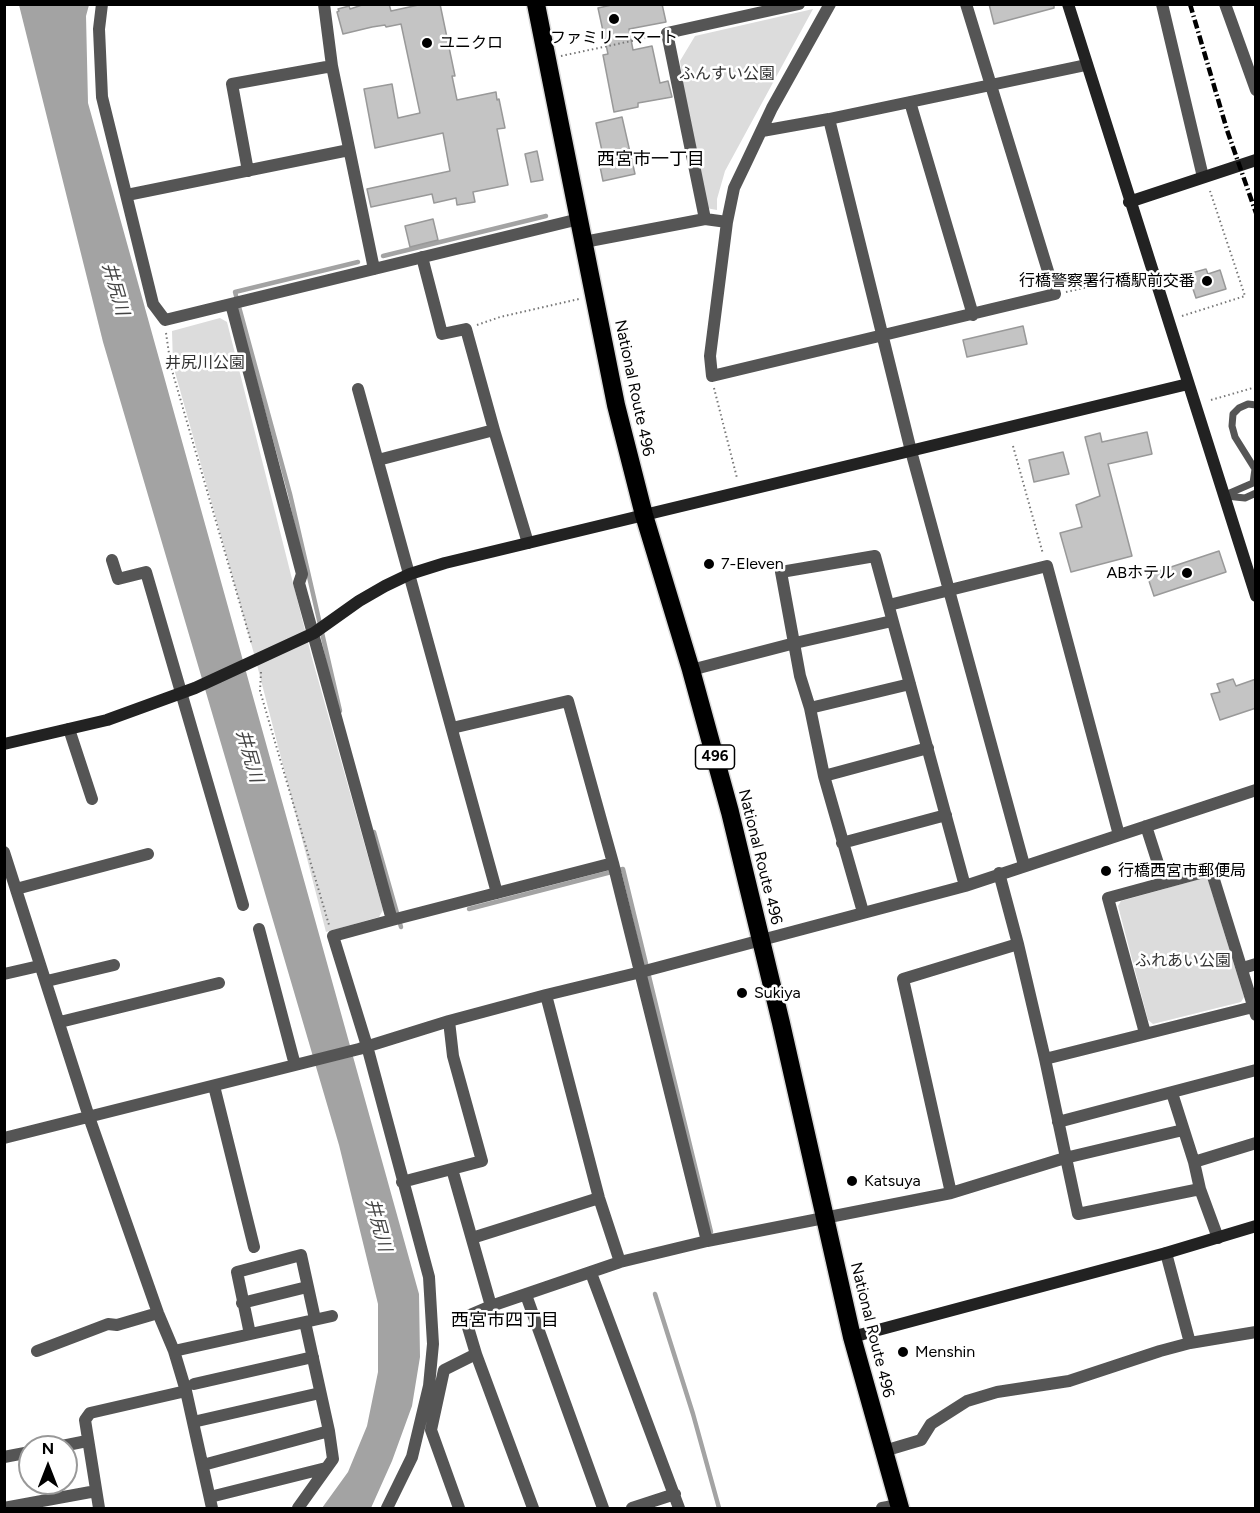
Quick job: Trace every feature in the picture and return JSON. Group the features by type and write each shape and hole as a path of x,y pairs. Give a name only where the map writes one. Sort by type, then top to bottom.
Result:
{"highway":[{"name":"National Route 496","path":"536,4 616,405 644,515 691,670 730,812 781,1023 852,1337 884,1451 894,1507"}],"street":[{"path":"102,4 99,29 102,97 153,304 165,320 579,219"},
{"path":"324,4 332,66 374,269"},
{"path":"705,219 667,33 799,4"},
{"path":"830,4 772,108 734,188 727,222 710,356 712,376 1055,294 966,4"},
{"path":"1068,4 1256,596"},
{"path":"1162,4 1203,177"},
{"path":"1225,4 1256,90"},
{"path":"762,131 1086,65"},
{"path":"248,171 232,84 332,66"},
{"path":"910,102 973,315"},
{"path":"829,119 911,451 1024,865"},
{"path":"127,195 349,150"},
{"path":"1129,202 1256,160"},
{"path":"584,242 705,219 727,222"},
{"path":"422,257 442,334 466,329 528,543"},
{"path":"231,304 302,574 299,583 392,920"},
{"path":"4,744 107,720 258,666 314,633 359,601 410,574 445,563 1188,384"},
{"path":"358,389 497,893"},
{"path":"378,460 494,430"},
{"path":"863,912 824,777 810,708 800,675 781,572 875,556 965,886"},
{"path":"112,560 118,579 146,572 243,905"},
{"path":"889,605 1047,566 1119,835"},
{"path":"691,670 892,621"},
{"path":"810,708 910,684"},
{"path":"452,728 568,701 641,972 706,1241"},
{"path":"69,729 92,800"},
{"path":"824,777 928,748"},
{"path":"4,1138 363,1048 449,1021 965,886 1256,790"},
{"path":"842,843 946,815"},
{"path":"1146,826 1164,882"},
{"path":"4,852 89,1117 158,1313 190,1387 193,1422 211,1503 326,1468"},
{"path":"16,889 148,854"},
{"path":"387,1509 412,1457 429,1386 432,1344 429,1277 333,936 613,863"},
{"path":"1045,1059 1145,1033 1254,1011 1243,968 1211,870 1108,898 1145,1033"},
{"path":"999,873 1045,1059 1078,1214 1200,1189"},
{"path":"259,929 299,1064"},
{"path":"951,1192 903,979 1018,944"},
{"path":"1243,968 1256,964"},
{"path":"47,981 114,965"},
{"path":"4,974 39,966"},
{"path":"60,1022 219,983"},
{"path":"546,995 599,1198 620,1262"},
{"path":"402,1182 482,1161 453,1056 449,1021"},
{"path":"1058,1122 1256,1070"},
{"path":"214,1086 254,1247"},
{"path":"1172,1093 1200,1189 1218,1238"},
{"path":"533,1509 476,1354 467,1323 470,1315 620,1262 824,1216 842,1215 951,1192 1065,1158 1183,1130"},
{"path":"1194,1162 1256,1143"},
{"path":"452,1169 491,1306"},
{"path":"472,1238 599,1198"},
{"path":"852,1337 1256,1226"},
{"path":"1166,1252 1190,1343"},
{"path":"250,1334 237,1272 301,1255 307,1287 313,1357 333,1459 297,1509 286,1509"},
{"path":"591,1273 679,1509"},
{"path":"242,1303 307,1287"},
{"path":"526,1295 603,1509"},
{"path":"37,1351 108,1324 117,1325 158,1313"},
{"path":"174,1351 332,1316"},
{"path":"884,1451 921,1440 931,1424 967,1401 997,1392 1069,1381 1190,1343 1256,1332"},
{"path":"459,1509 431,1430 444,1370 476,1354"},
{"path":"99,1509 85,1420 90,1413 313,1357"},
{"path":"193,1422 320,1393"},
{"path":"202,1465 329,1431"},
{"path":"78,1443 87,1441"},
{"path":"4,1508 96,1491"},
{"path":"632,1509 675,1494"}],"lane":[{"path":"1223,496 1253,483 1255,469 1235,437 1232,426 1233,414 1239,408 1248,404 1256,405"},
{"path":"1223,496 1245,498 1256,493"}],"path":[{"path":"547,60 667,33"},
{"path":"1182,316 1245,296 1210,191"},
{"path":"1055,294 1136,276"},
{"path":"466,329 500,317 595,296"},
{"path":"165,320 171,368 252,645"},
{"path":"712,376 740,491"},
{"path":"1211,400 1256,387"},
{"path":"1013,446 1047,566"},
{"path":"258,666 260,691 333,936"}],"green space":[{"name":"ふんすい公園","path":"813,9 725,171 717,199 717,210 706,208 686,111 680,61 695,36"},
{"name":"井尻川公園","path":"220,318 227,322 312,658 383,910 379,917 326,932 256,661 173,365 172,331"},
{"name":"ふれあい公園","path":"1207,877 1244,997 1241,1002 1153,1024 1148,1020 1118,906 1121,901"}],"water":[{"name":"井尻川","path":"19,5 89,5 86,16 88,103 419,1294 420,1357 412,1406 392,1461 371,1508 322,1508 348,1472 367,1426 378,1372 378,1304 339,1145 103,342"}],"building":[{"path":"365,4 389,4 391,11 423,4 440,4 455,76 452,76 457,100 496,92 497,100 499,99 505,128 497,129 508,185 473,192 475,202 457,205 456,198 434,203 432,194 371,207 367,189 450,171 443,133 375,148 364,89 392,84 398,118 420,113 401,24 372,27 343,34 338,9 349,6 350,9"},
{"path":"616,4 662,4 666,22 629,29 633,50 652,46 660,83 668,81 672,97 638,103 638,107 614,112 603,55 608,54 598,8"},
{"path":"989,4 1054,4 1054,8 994,24"},
{"path":"622,117 635,174 603,181 597,152 602,151 596,123"},
{"path":"537,151 543,180 531,182 525,154"},
{"path":"433,219 438,240 410,247 405,226"},
{"name":"行橋警察署行橋駅前交番","path":"1206,269 1208,274 1220,270 1226,289 1196,298 1188,274"},
{"path":"1023,326 1027,344 967,357 963,340"},
{"path":"1147,432 1152,454 1108,464 1132,556 1071,572 1060,533 1082,527 1076,505 1100,496 1085,437 1100,433 1102,442"},
{"path":"1063,452 1069,474 1034,482 1029,460"},
{"name":"ABホテル","path":"1219,551 1226,572 1154,596 1147,575"},
{"path":"1233,679 1236,686 1256,679 1256,708 1220,720 1211,694 1220,692 1217,684"}],"waterway":[{"path":"383,256 546,216"},
{"path":"340,711 290,494 235,292 358,262"},
{"path":"374,832 401,927"},
{"path":"469,909 623,869 711,1232"},
{"path":"655,1294 693,1414 719,1508"}],"railway":[{"path":"1190,4 1227,130 1256,213"}],"place":[{"name":"ファミリーマート","path":"614,19"},
{"name":"ユニクロ","path":"427,43"},
{"name":"行橋警察署行橋駅前交番","path":"1207,281"},
{"name":"7-Eleven","path":"709,564"},
{"name":"ABホテル","path":"1187,573"},
{"name":"行橋西宮市郵便局","path":"1106,871"},
{"name":"Sukiya","path":"742,993"},
{"name":"Katsuya","path":"852,1181"},
{"name":"Menshin","path":"903,1352"}],"district":[{"name":"西宮市一丁目","path":"651,160"},
{"name":"西宮市四丁目","path":"505,1321"}]}
